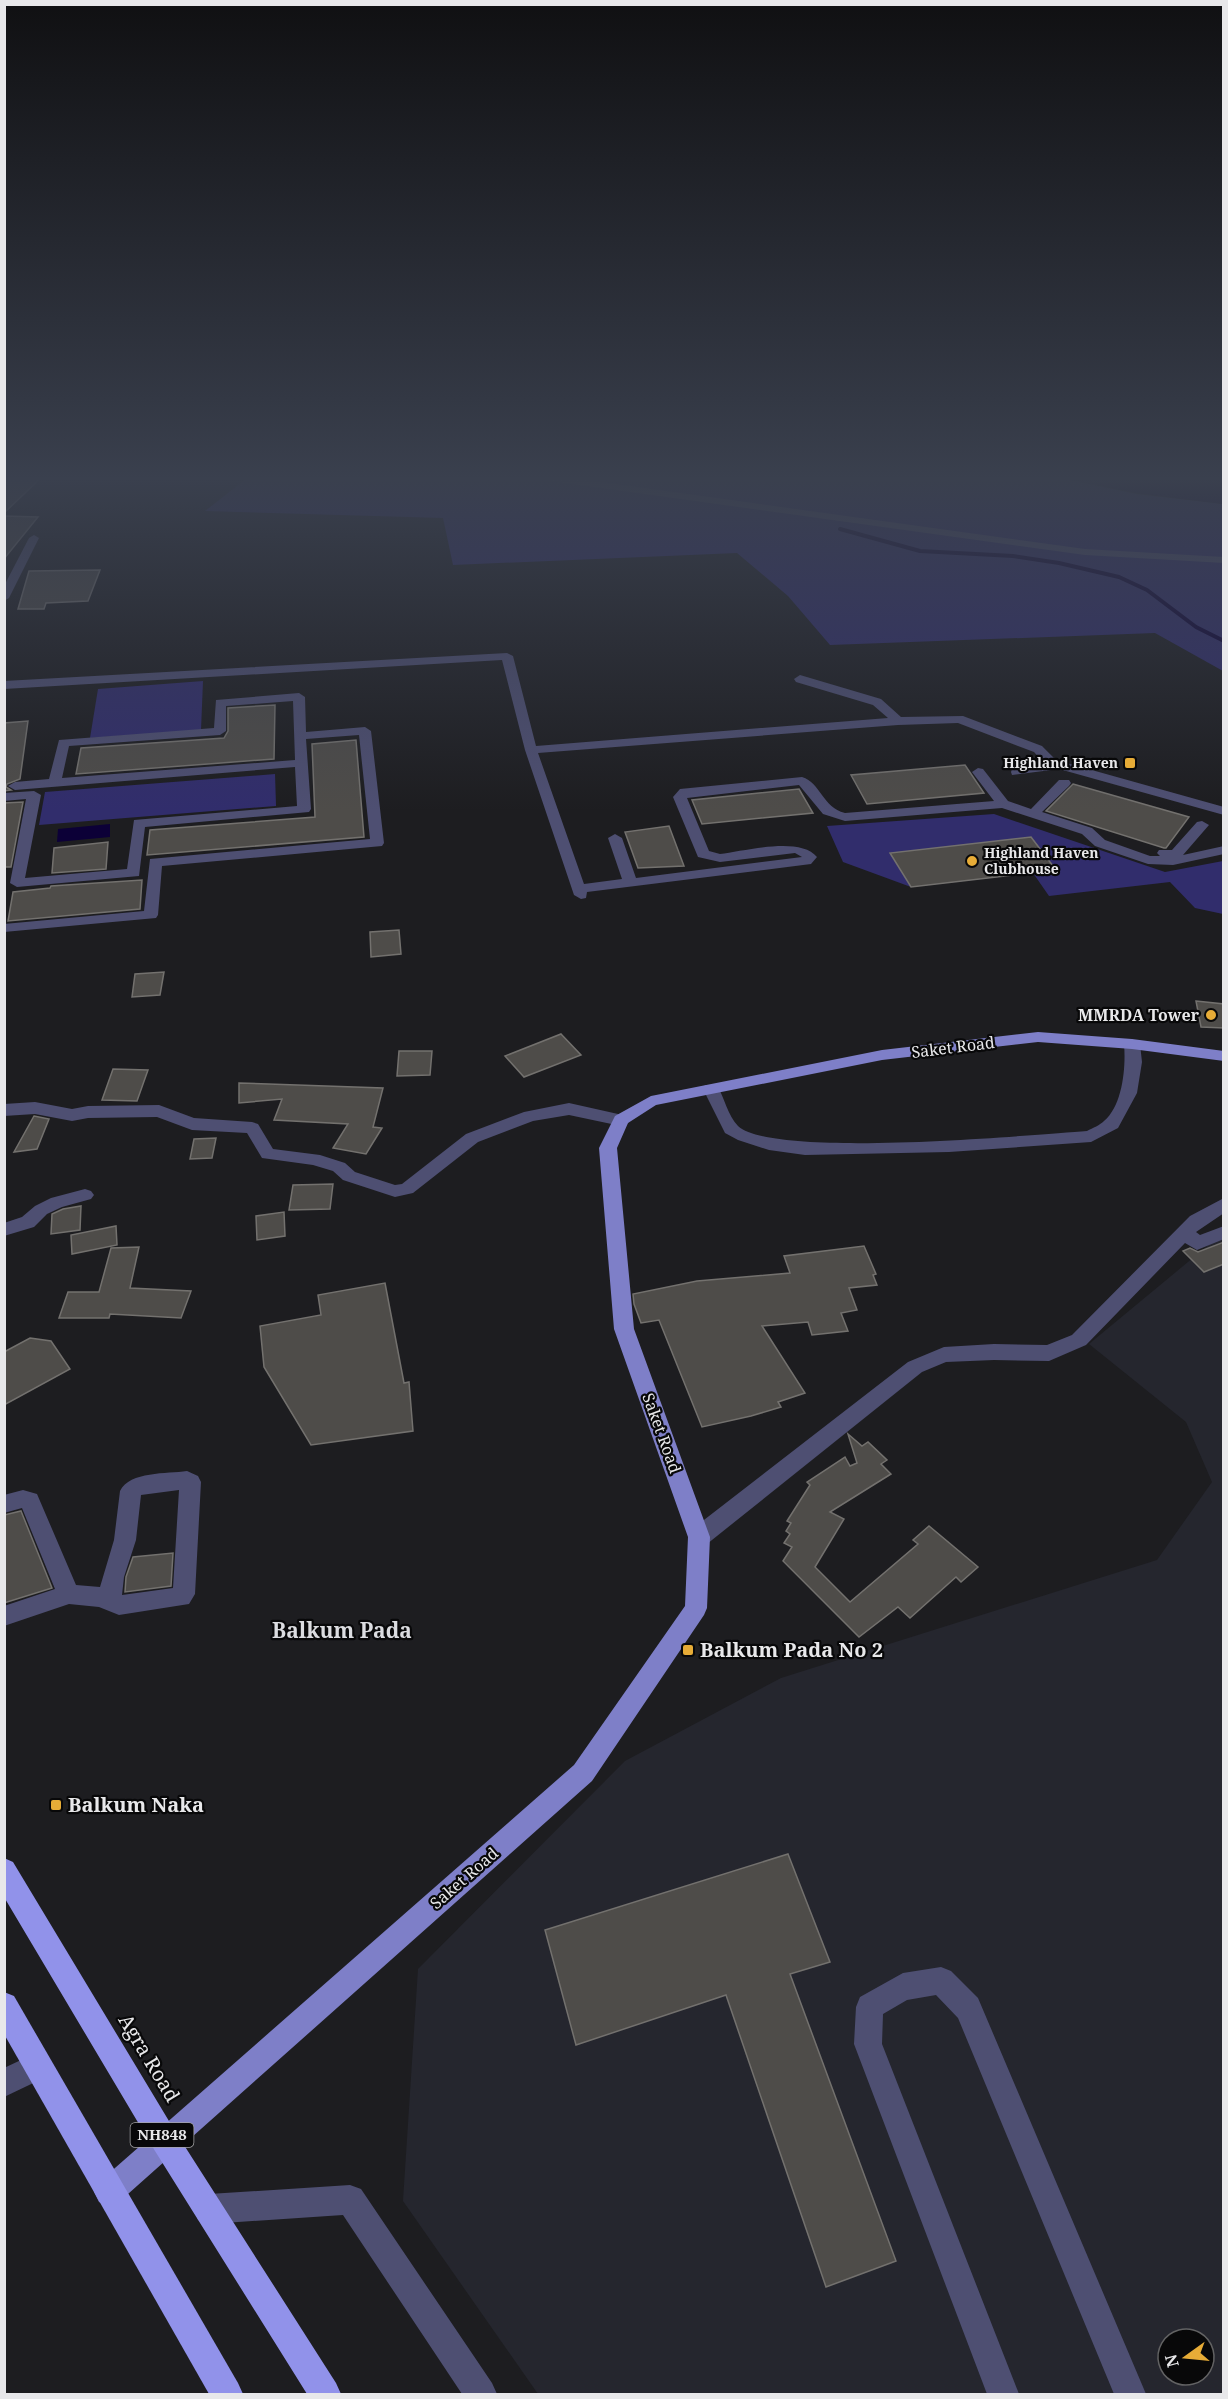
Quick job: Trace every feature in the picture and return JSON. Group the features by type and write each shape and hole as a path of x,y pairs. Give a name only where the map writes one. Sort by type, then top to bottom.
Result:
{"highway":[{"name":"Agra Road","path":"4,1871 165,2141 325,2394"},
{"path":"6,2013 227,2394"}],"main road":[{"name":"Saket Road","path":"109,2192 583,1773 696,1608 699,1537 624,1329 608,1148 621,1120 651,1101 711,1089 882,1055 1038,1037 1132,1044 1224,1056"}],"street":[{"path":"4,685 507,656 531,750 580,892 630,882 806,861 810,857 803,850 795,849 720,858 703,854 680,796 686,792 802,781 824,810 832,815 845,817 1003,804 1169,855 1176,854 1202,825"},
{"path":"800,679 877,702 898,721"},
{"path":"4,798 34,795 17,883 134,873 139,823 304,810 299,697 220,703 219,731 63,743 56,783"},
{"path":"531,750 898,721 959,719 1038,749 1048,761 1224,811"},
{"path":"4,928 150,915 155,862 377,843 365,731 300,736"},
{"path":"4,787 301,763"},
{"path":"1017,772 1060,765"},
{"path":"978,772 1003,804"},
{"path":"1034,813 1064,783"},
{"path":"1087,831 1100,843 1148,860 1173,861 1224,850"},
{"path":"615,838 630,882"},
{"path":"1205,842 1224,838"},
{"path":"711,1089 731,1129 769,1144 805,1149 949,1146 1091,1136 1112,1124 1129,1093 1134,1062 1132,1044"},
{"path":"4,1110 35,1108 72,1115 88,1112 159,1110 192,1124 252,1128 268,1154 314,1159 339,1167 349,1176 394,1191 407,1190 472,1138 530,1116 569,1109 621,1120"},
{"path":"4,1230 28,1222 41,1210 57,1202 85,1195"},
{"path":"699,1537 915,1367 944,1355 994,1352 1049,1353 1079,1340 1192,1238 1224,1204"},
{"path":"1192,1238 1224,1232"},
{"path":"4,1616 69,1594 110,1599 118,1605 181,1597 184,1594 190,1482 187,1480 136,1487 131,1491 125,1540 113,1577 110,1599"},
{"path":"4,1504 23,1499 29,1500 69,1594"},
{"path":"1003,2394 868,2044 870,2007 903,1987 941,1981 968,2008 1130,2394"},
{"path":"4,2083 38,2066"},
{"path":"209,2209 350,2200 481,2394"}],"shaded area":[{"path":"777,587 1223,587 1223,671 1155,633 830,645 788,596"},
{"path":"203,681 201,730 90,738 98,689"},
{"path":"275,774 276,806 39,825 45,792"},
{"path":"994,814 1165,872 1223,861 1223,914 1195,908 1170,882 1049,896 1033,873 911,887 843,862 827,826"},
{"path":"110,824 110,837 57,842 58,829"},
{"path":"1223,1233 1223,2394 538,2394 403,2201 418,1969 625,1761 781,1678 1157,1560 1212,1482 1186,1422 1089,1344"}],"building":[{"path":"24,587 93,587 88,601 46,603 44,609 18,609"},
{"path":"275,705 274,759 76,774 81,748 224,738 228,731 228,708"},
{"path":"28,721 20,779 7,784 6,787 11,790 4,791 4,723"},
{"path":"356,740 364,837 147,855 150,830 315,817 312,744"},
{"path":"965,765 984,793 867,804 851,775"},
{"path":"1073,784 1189,817 1164,848 1046,811"},
{"path":"799,789 813,813 702,824 692,800"},
{"path":"23,802 11,867 4,867 4,803"},
{"path":"669,826 684,866 638,868 625,832"},
{"name":"Highland Haven Clubhouse","path":"1031,837 1056,870 911,887 890,853"},
{"path":"108,842 106,869 52,873 54,848"},
{"path":"142,880 140,909 8,921 13,892 50,888 51,886"},
{"path":"399,930 401,954 371,957 370,932"},
{"path":"164,972 160,995 132,997 135,974"},
{"name":"MMRDA Tower","path":"1196,1001 1224,1004 1224,1028 1201,1027"},
{"path":"561,1034 581,1055 524,1077 505,1056"},
{"path":"399,1051 432,1051 430,1075 397,1076"},
{"path":"113,1069 148,1070 137,1101 102,1100"},
{"path":"239,1083 383,1088 373,1127 382,1128 366,1154 333,1148 348,1124 274,1120 282,1099 239,1103"},
{"path":"34,1116 49,1119 37,1149 14,1152"},
{"path":"216,1138 212,1158 190,1159 194,1139"},
{"path":"333,1184 330,1209 289,1210 293,1185"},
{"path":"81,1206 80,1230 51,1234 52,1214 63,1209"},
{"path":"284,1212 285,1236 257,1240 256,1216"},
{"path":"116,1226 117,1245 72,1254 71,1235"},
{"path":"1224,1242 1224,1264 1204,1272 1183,1251 1190,1248 1198,1252"},
{"path":"864,1246 876,1274 873,1275 877,1285 849,1288 857,1310 841,1313 848,1331 812,1335 808,1322 762,1326 805,1393 778,1402 781,1407 702,1427 659,1320 641,1323 633,1294 697,1281 790,1273 784,1256"},
{"path":"139,1247 130,1288 191,1291 181,1318 110,1314 109,1318 59,1318 68,1292 99,1292 111,1248"},
{"path":"385,1283 404,1383 409,1382 413,1431 311,1445 264,1367 260,1326 321,1315 318,1295"},
{"path":"30,1338 51,1341 70,1369 4,1405 4,1352"},
{"path":"848,1434 862,1446 868,1442 887,1460 881,1464 891,1474 830,1512 844,1519 815,1567 850,1602 918,1544 913,1540 929,1526 978,1567 961,1582 956,1577 910,1618 898,1607 859,1637 783,1561 792,1547 784,1543 790,1534 786,1531 791,1523 787,1521 810,1485 807,1482 845,1457 850,1466 857,1463"},
{"path":"21,1511 52,1588 4,1603 4,1515"},
{"path":"173,1553 171,1586 125,1592 126,1577 133,1557"},
{"path":"788,1854 830,1962 790,1974 896,2261 826,2287 726,1995 576,2045 545,1930"}],"waterway":[{"path":"1140,587 1196,627 1224,641"}],"place":[{"name":"Highland Haven","path":"1130,763"},
{"name":"Highland Haven Clubhouse","path":"972,861"},
{"name":"MMRDA Tower","path":"1211,1015"},
{"name":"Balkum Pada No 2","path":"688,1650"},
{"name":"Balkum Naka","path":"56,1805"}],"district":[{"name":"Balkum Pada","path":"342,1631"}]}
